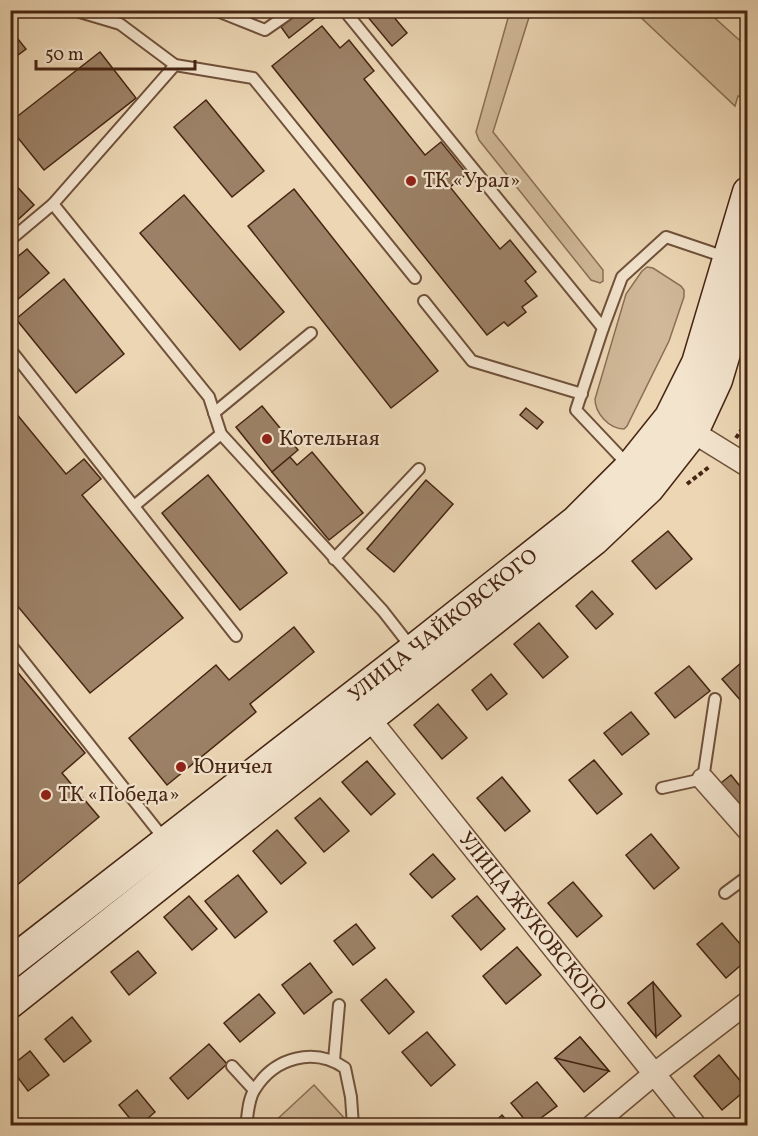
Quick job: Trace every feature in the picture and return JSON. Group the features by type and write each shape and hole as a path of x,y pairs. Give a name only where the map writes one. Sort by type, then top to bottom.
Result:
{"main road":[{"name":"УЛИЦА ЧАЙКОВСКОГО","path":"10,963 576,521 630,468 681,424 717,380 738,267 747,192"},
{"name":"УЛИЦА ЧАЙКОВСКОГО","path":"10,1003 594,540 649,488 681,424"}],"street":[{"path":"681,424 747,466"},
{"name":"УЛИЦА ЖУКОВСКОГО","path":"369,718 696,1125"},
{"path":"703,779 747,830"},
{"path":"592,1125 747,1002"}],"lane":[{"path":"73,10 120,24 175,64 253,78 415,278"},
{"path":"215,10 265,30 288,14 290,10"},
{"path":"344,10 603,328"},
{"path":"10,240 54,204 175,64"},
{"path":"54,204 209,397 221,434 383,610 413,650"},
{"path":"630,468 576,410 622,277 666,237 738,267"},
{"path":"424,301 472,361 582,394"},
{"path":"214,413 311,333"},
{"path":"10,349 236,636"},
{"path":"134,506 221,434"},
{"path":"334,559 418,469"},
{"path":"10,644 167,842"},
{"path":"662,788 703,779 715,699"},
{"path":"725,893 747,876"},
{"path":"334,1060 339,1005"},
{"path":"246,1125 254,1090 266,1076 294,1057 308,1055 334,1060 345,1068 351,1097 353,1125"},
{"path":"232,1066 254,1090"}],"shaded area":[{"path":"510,11 531,11 493,132 603,270 603,281 600,283 591,280 479,140 476,132"},
{"path":"634,11 707,11 746,46 747,99 738,96 735,106"},
{"path":"647,267 653,268 681,286 684,290 684,297 669,341 624,429 613,426 600,415 595,399 626,294"},
{"path":"314,1085 346,1120 340,1125 271,1125"}],"building":[{"path":"302,10 313,10 317,16 289,38 281,27"},
{"path":"362,10 388,10 407,33 392,46"},
{"name":"ТК «Урал»","path":"322,26 340,48 349,40 374,71 364,79 425,155 441,142 467,174 450,187 500,249 510,240 536,272 525,281 537,296 522,307 526,312 508,326 504,322 487,335 272,66"},
{"path":"10,29 26,49 10,61"},
{"path":"100,52 136,98 44,170 10,128 10,122"},
{"path":"206,100 264,171 232,197 174,127"},
{"path":"10,179 34,205 10,227"},
{"path":"294,189 438,371 391,408 248,226"},
{"path":"184,195 284,312 240,350 140,233"},
{"path":"27,249 49,273 17,300 10,293 10,263"},
{"path":"64,279 124,354 76,393 16,319"},
{"path":"10,406 66,474 84,459 101,479 82,495 183,618 90,693 10,597"},
{"name":"Котельная","path":"262,406 298,450 272,472 236,427"},
{"path":"526,408 543,422 537,429 520,415"},
{"path":"312,452 363,513 329,540 272,472 290,457 297,465"},
{"path":"208,475 287,573 240,610 162,513"},
{"path":"426,480 453,504 394,572 367,549"},
{"path":"668,531 692,559 656,589 632,561"},
{"path":"592,591 613,614 596,629 576,606"},
{"path":"539,623 568,657 543,678 514,644"},
{"path":"294,627 314,652 250,704 256,712 167,785 129,738 216,665 229,680"},
{"path":"748,659 748,709 722,679"},
{"name":"ТК «Победа»","path":"10,663 85,753 62,773 99,817 10,891"},
{"path":"689,666 710,691 675,718 655,693"},
{"path":"491,674 507,694 487,710 472,690"},
{"path":"438,704 467,738 442,759 414,725"},
{"path":"631,712 649,734 622,755 604,733"},
{"path":"594,760 622,794 597,814 569,780"},
{"path":"367,761 395,794 371,815 342,782"},
{"path":"731,775 748,796 748,803 737,811 717,786"},
{"path":"502,777 530,811 505,831 477,798"},
{"path":"320,798 349,831 324,852 295,818"},
{"path":"277,830 306,863 281,884 253,851"},
{"path":"651,834 679,868 654,889 626,855"},
{"path":"433,854 455,879 432,898 410,874"},
{"path":"238,875 267,912 235,938 205,901"},
{"path":"573,882 602,916 577,937 548,903"},
{"path":"189,896 217,929 192,950 164,917"},
{"path":"477,896 505,929 481,950 452,916"},
{"path":"722,923 748,953 748,959 726,978 697,944"},
{"path":"356,924 375,948 353,965 334,941"},
{"path":"517,947 541,975 506,1004 483,976"},
{"path":"138,951 156,973 129,995 111,972"},
{"path":"310,963 332,992 304,1014 282,985"},
{"path":"386,979 414,1012 389,1034 361,1000"},
{"path":"653,982 681,1016 656,1037 628,1003"},
{"path":"653,982 656,1037 628,1003"},
{"path":"259,994 275,1013 240,1042 224,1023"},
{"path":"72,1017 91,1041 64,1062 45,1039"},
{"path":"427,1032 455,1065 431,1086 402,1052"},
{"path":"580,1037 609,1071 584,1092 555,1058"},
{"path":"580,1037 609,1071 555,1058"},
{"path":"209,1044 227,1064 188,1099 170,1078"},
{"path":"30,1051 49,1075 28,1091 10,1067"},
{"path":"719,1055 747,1089 722,1110 694,1076"},
{"path":"537,1082 557,1106 530,1126 511,1103"},
{"path":"137,1090 155,1112 139,1126 136,1126 119,1105"},
{"path":"502,1115 511,1126 490,1126"}],"place":[{"name":"ТК «Урал»","path":"411,181"},
{"name":"Котельная","path":"267,439"},
{"name":"Юничел","path":"181,767"},
{"name":"ТК «Победа»","path":"46,795"}]}
